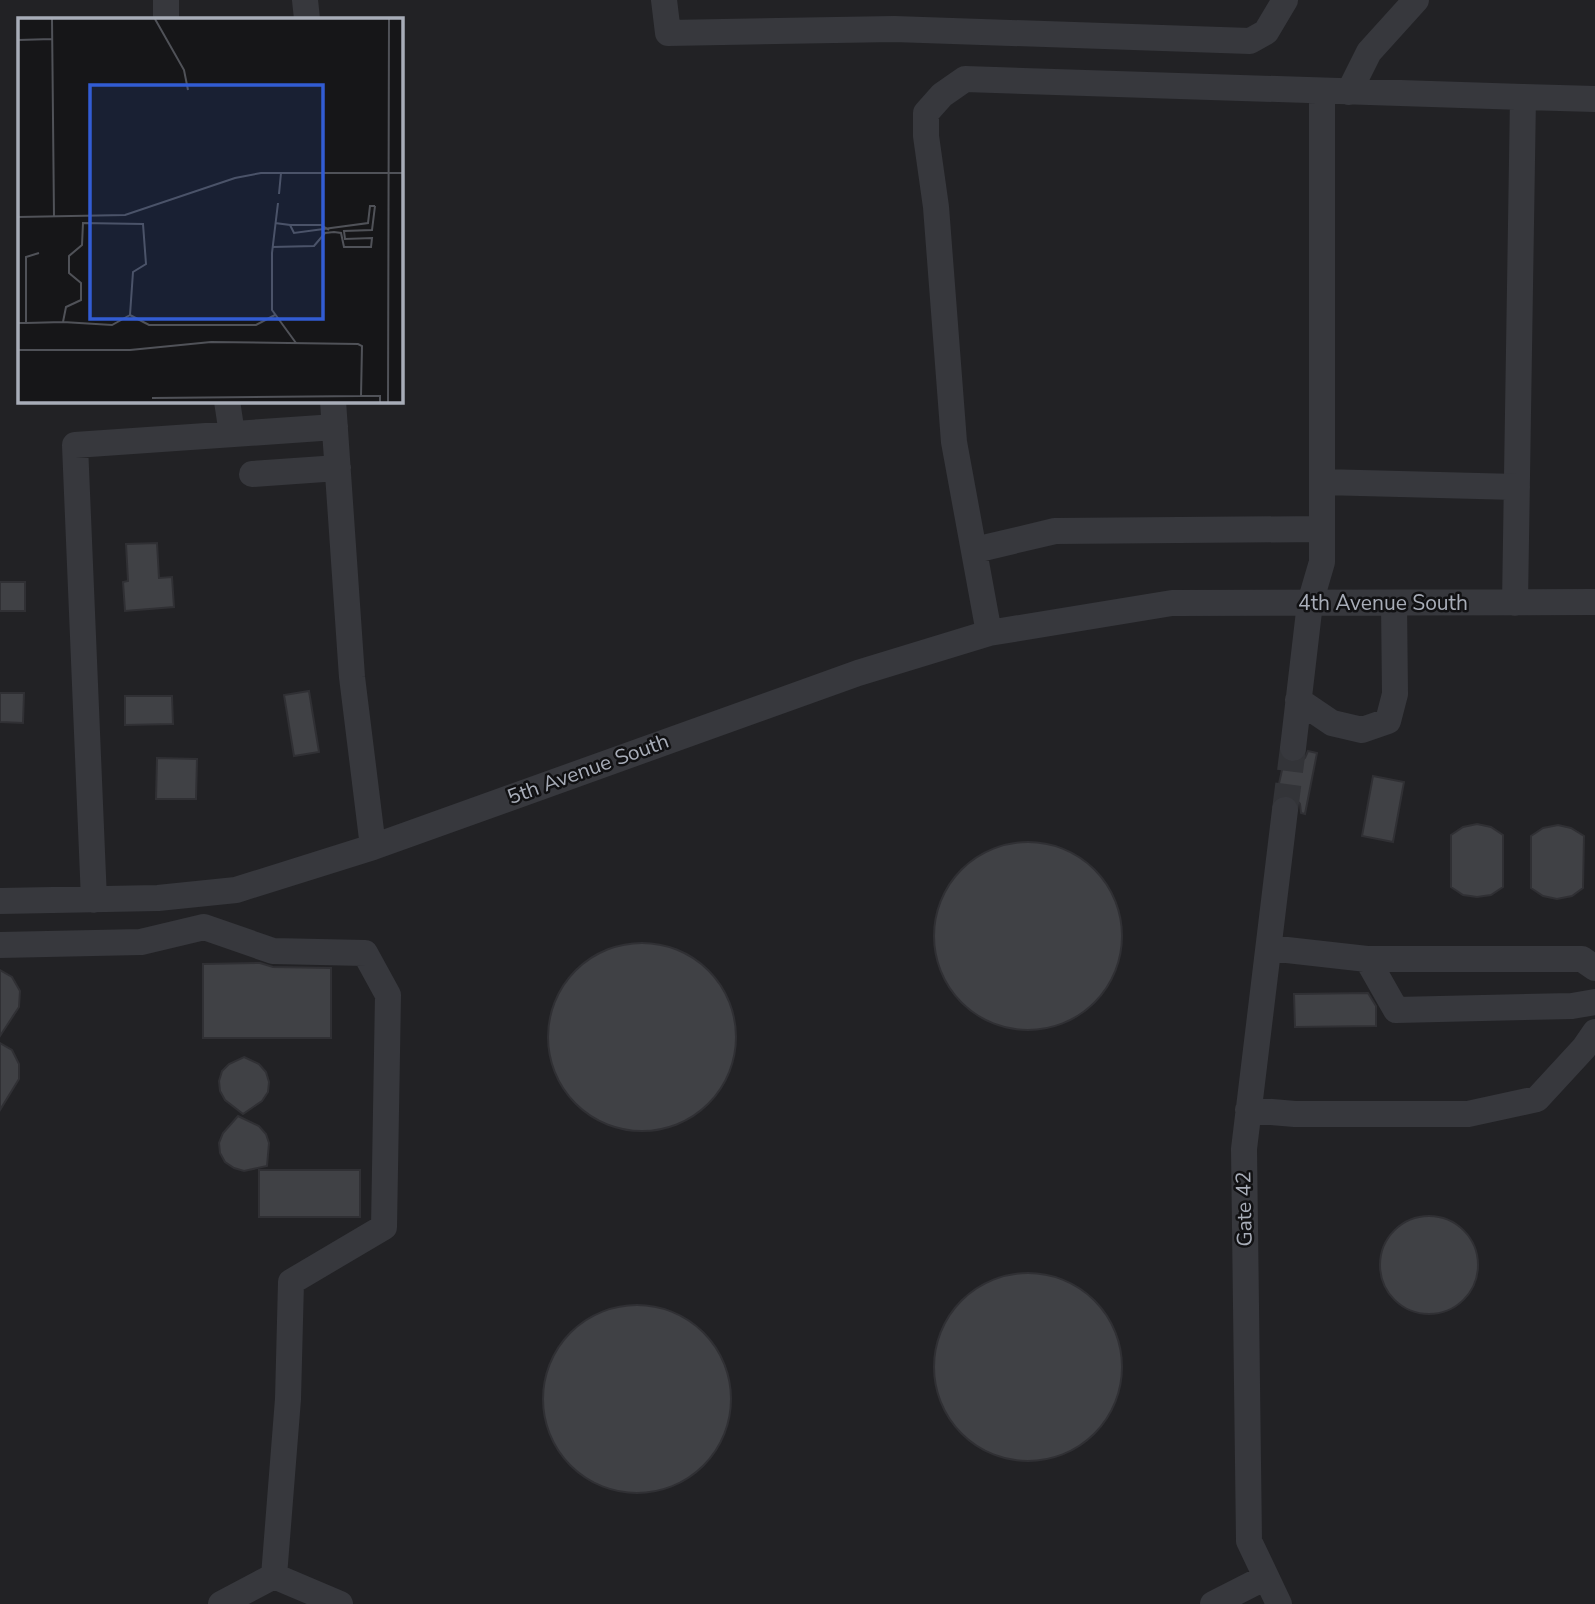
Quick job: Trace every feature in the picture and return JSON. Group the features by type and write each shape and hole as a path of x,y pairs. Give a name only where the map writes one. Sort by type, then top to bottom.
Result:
{"street":[{"path":"166,0 166,18"},
{"path":"305,0 307,18"},
{"path":"664,0 668,33 894,29 1250,41 1266,32 1285,0"},
{"path":"1349,92 1369,52 1416,0"},
{"path":"989,633 954,442 936,207 926,136 926,113 942,95 965,79 1595,99"},
{"path":"1293,748 1310,603 1322,562 1322,91"},
{"path":"1516,603 1523,97"},
{"path":"227,402 232,434"},
{"path":"333,402 352,677 373,847"},
{"path":"94,900 75,445 335,427"},
{"path":"252,474 338,468"},
{"path":"1322,482 1517,487"},
{"path":"975,550 1055,531 1322,529"},
{"name":"4th Avenue South","path":"1172,603 1595,602"},
{"name":"5th Avenue South","path":"0,901 158,898 236,890 373,847 858,673 989,633 1172,603"},
{"path":"1298,700 1332,723 1362,730 1388,721 1395,694 1394,603"},
{"name":"Gate 42","path":"1279,1604 1248,1541 1244,1149 1285,810"},
{"path":"0,945 141,942 204,927 273,951 365,953 388,995 384,1227 291,1282 288,1399 274,1576"},
{"path":"1269,948 1367,959 1582,960 1595,968"},
{"path":"1367,959 1396,1010 1572,1006 1595,1002"},
{"path":"1248,1110 1295,1114 1468,1114 1537,1099 1584,1048 1595,1032"},
{"path":"220,1604 274,1576"},
{"path":"274,1576 340,1604"},
{"path":"1213,1604 1266,1577"}],"shaded area":[{"path":"0,0 1595,0 1595,1604 0,1604"}],"building":[{"path":"157,543 159,578 172,577 174,607 125,611 123,582 128,581 126,544"},
{"path":"0,582 25,582 25,611 0,611"},
{"path":"309,691 319,752 294,756 284,695"},
{"path":"0,693 24,693 23,723 0,722"},
{"path":"125,696 172,696 173,724 125,725"},
{"path":"1308,751 1317,753 1305,814 1301,813 1300,804 1294,797 1286,794 1276,797 1284,761 1299,763"},
{"path":"157,758 197,759 196,799 156,799"},
{"path":"1373,776 1404,782 1393,842 1362,836"},
{"path":"1477,824 1491,827 1503,835 1503,887 1491,895 1477,897 1463,895 1451,887 1451,835 1463,827"},
{"path":"1558,825 1571,828 1584,836 1583,888 1572,896 1557,899 1543,896 1531,888 1531,836 1543,828"},
{"path":"1028,842 1064,849 1094,870 1115,900 1122,936 1115,972 1094,1002 1064,1023 1028,1030 992,1023 962,1002 941,972 934,936 941,900 962,870 992,849"},
{"path":"642,943 678,950 708,971 729,1001 736,1037 729,1073 708,1103 678,1124 642,1131 606,1124 576,1103 555,1073 548,1037 555,1001 576,971 606,950"},
{"path":"260,963 273,967 331,968 331,1038 203,1038 203,964"},
{"path":"0,970 12,977 20,991 19,1007 0,1036"},
{"path":"1368,993 1376,1006 1376,1026 1295,1027 1294,994"},
{"path":"0,1043 12,1050 19,1064 19,1079 0,1110"},
{"path":"244,1057 259,1064 266,1072 269,1082 268,1092 262,1101 243,1114 225,1100 219,1081 222,1071 229,1064"},
{"path":"238,1116 259,1126 266,1134 269,1143 267,1166 244,1171 225,1162 219,1143 223,1133"},
{"path":"259,1170 360,1170 360,1217 259,1217"},
{"path":"1429,1216 1448,1220 1464,1230 1474,1246 1478,1265 1474,1284 1464,1300 1448,1310 1429,1314 1410,1310 1394,1300 1384,1284 1380,1265 1384,1246 1394,1230 1410,1220"},
{"path":"1028,1273 1064,1280 1094,1301 1115,1331 1122,1367 1115,1403 1094,1433 1064,1454 1028,1461 992,1454 962,1433 941,1403 934,1367 941,1331 962,1301 992,1280"},
{"path":"637,1305 673,1312 703,1333 724,1363 731,1399 724,1435 703,1465 673,1486 637,1493 601,1486 571,1465 550,1435 543,1399 550,1363 571,1333 601,1312"}],"tunnel":[{"path":"1285,810 1293,748"}]}
